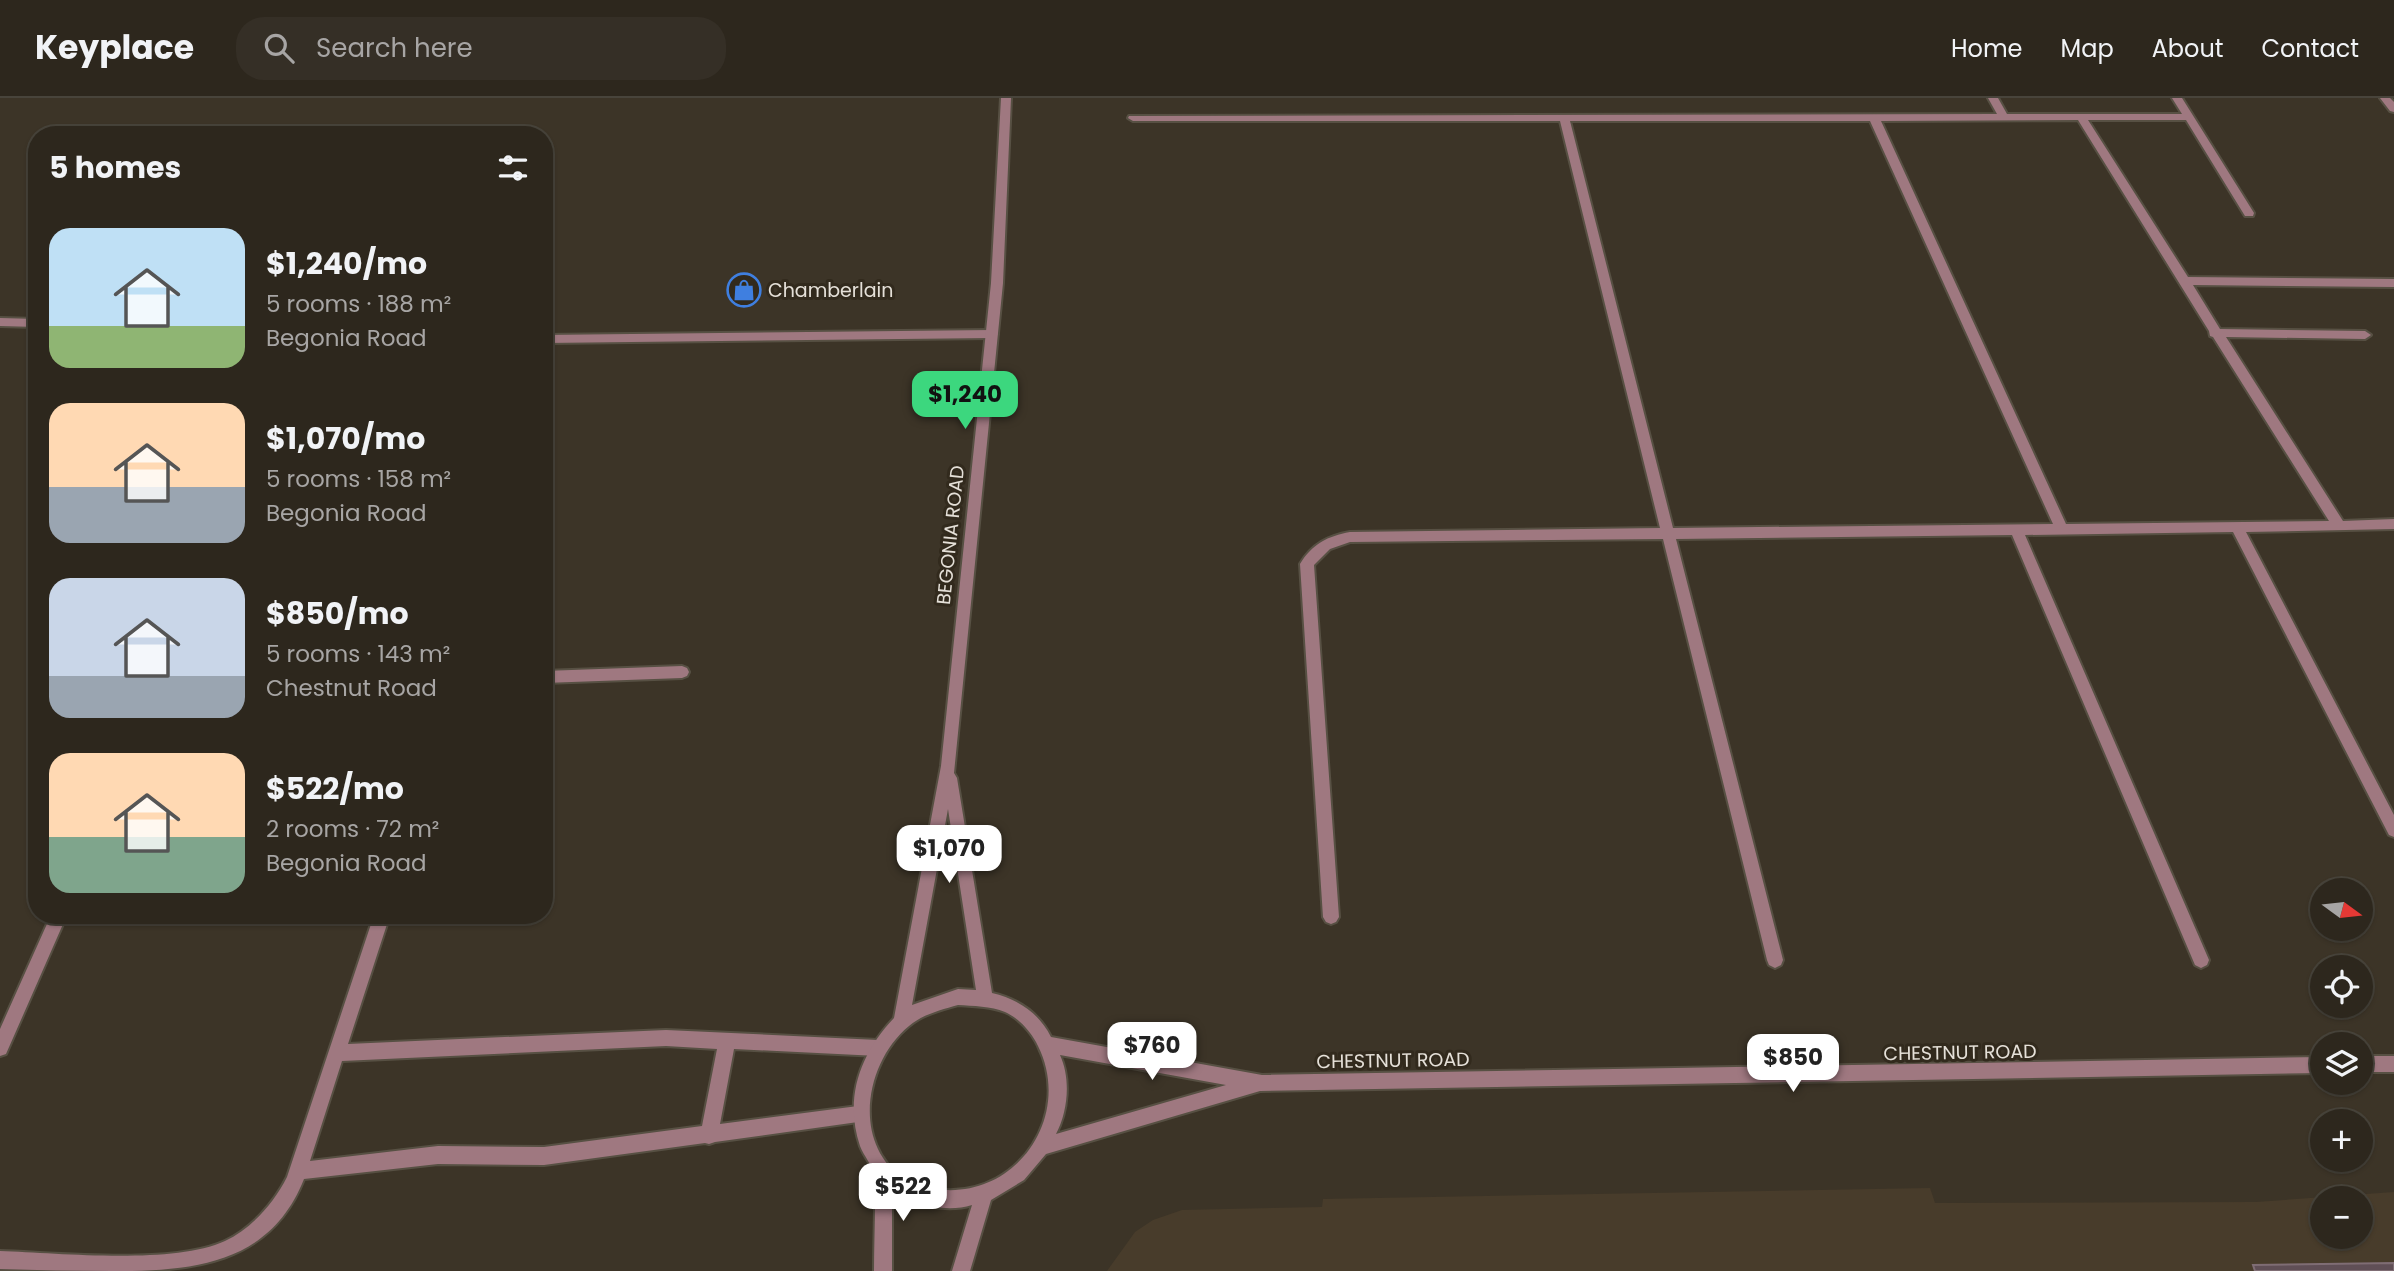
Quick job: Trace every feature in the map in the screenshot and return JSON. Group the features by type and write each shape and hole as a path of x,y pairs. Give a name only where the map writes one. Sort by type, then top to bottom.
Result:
{"street":[{"name":"BEGONIA ROAD","path":"901,1022 948,766 997,283 1006,98"},
{"path":"1993,98 2004,117"},
{"path":"2177,98 2249,213"},
{"path":"2385,98 2394,109"},
{"path":"1874,117 2062,529"},
{"path":"2081,117 2185,281 2214,333 2339,526"},
{"path":"1133,118 2189,117"},
{"path":"1564,118 1775,960"},
{"path":"2185,281 2394,283"},
{"path":"0,322 28,323"},
{"path":"2214,333 2364,335"},
{"path":"553,340 992,334"},
{"path":"1331,916 1307,564 1315,550 1327,541 1350,537 2394,524"},
{"path":"2236,526 2394,830"},
{"path":"2017,529 2201,960"},
{"path":"553,677 682,672"},
{"name":"BEGONIA ROAD","path":"948,766 985,999"},
{"path":"0,1048 55,924"},
{"path":"0,1260 163,1261 220,1252 265,1223 277,1211 298,1171 379,924"},
{"path":"985,999 1012,1007 1033,1023 1049,1045 1058,1072 1058,1110 1043,1146 1018,1177 984,1196 945,1202 912,1194 884,1175 866,1147 858,1114 863,1080 878,1048 901,1022 930,1005 949,1000 985,999"},
{"path":"339,1053 666,1038 878,1048"},
{"path":"709,1136 727,1041"},
{"name":"CHESTNUT ROAD","path":"1049,1045 1262,1083 2310,1065"},
{"path":"2373,1064 2394,1064"},
{"name":"CHESTNUT ROAD","path":"1043,1146 1262,1083"},
{"path":"298,1171 438,1155 544,1156 858,1114"},
{"path":"883,1271 884,1175"},
{"path":"961,1271 984,1196"}],"shaded area":[{"path":"1930,1188 1935,1203 2256,1202 2310,1198 2310,1249 2373,1249 2373,1194 2394,1192 2394,1271 1107,1271 1135,1232 1153,1220 1182,1210 1322,1207 1323,1199"}],"building":[{"path":"2394,1263 2394,1271 2255,1271 2253,1265"}],"place":[{"name":"Chamberlain","path":"744,290"}]}
